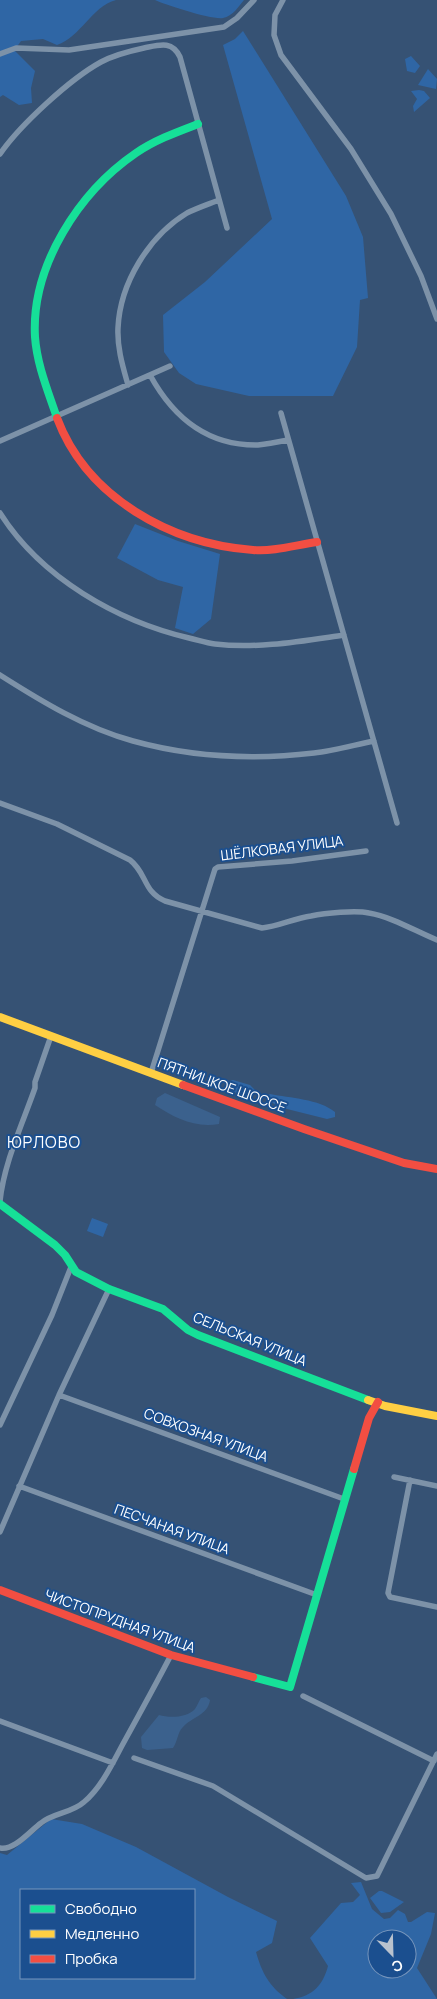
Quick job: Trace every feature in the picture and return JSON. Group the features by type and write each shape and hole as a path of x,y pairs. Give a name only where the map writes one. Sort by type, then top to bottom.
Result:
{"street":[{"path":"0,54 16,48 69,50 224,27 237,18 254,0"},
{"path":"282,0 274,14 274,35 281,55 351,149 391,214 421,276 437,319"},
{"path":"0,154 14,136 77,77 102,62 135,50 168,44 177,51 227,228"},
{"path":"198,124 170,134 136,153 105,178 76,212 55,248 43,277 37,307 35,334 40,364 55,417 88,472 129,510 159,527 189,538 254,550 317,542"},
{"path":"128,385 119,351 118,328 123,299 134,271 148,248 168,227 188,213 219,200"},
{"path":"0,441 170,366"},
{"path":"150,376 172,408 189,424 208,436 231,442 257,445 288,440"},
{"path":"281,413 397,823"},
{"path":"0,514 25,546 88,598 121,615 164,632 214,644 256,646 344,634"},
{"path":"0,675 42,701 86,723 132,741 178,751 221,756 273,757 316,753 374,741"},
{"path":"0,803 57,824 130,860 138,866 151,892 158,898 262,928 290,919 313,915 366,912 379,915 437,940"},
{"name":"ШЁЛКОВАЯ УЛИЦА","path":"201,910 213,872 218,867 292,861 366,851"},
{"path":"151,1073 201,910"},
{"name":"ПЯТНИЦКОЕ ШОССЕ","path":"0,1017 372,1153 404,1163 437,1169"},
{"path":"0,1203 1,1188 8,1163 35,1088 35,1082 51,1036"},
{"name":"СЕЛЬСКАЯ УЛИЦА","path":"0,1203 56,1245 66,1255 71,1267 76,1272 109,1289 163,1309 188,1330 198,1335 386,1406 437,1416"},
{"path":"0,1425 52,1315 71,1267"},
{"path":"0,1532 109,1289"},
{"name":"СОВХОЗНАЯ УЛИЦА","path":"60,1395 344,1499"},
{"path":"317,1595 369,1418 378,1402"},
{"path":"394,1477 437,1486"},
{"path":"410,1480 388,1593 390,1597 437,1607"},
{"name":"ПЕСЧАНАЯ УЛИЦА","path":"19,1486 317,1595"},
{"name":"ЧИСТОПРУДНАЯ УЛИЦА","path":"0,1590 172,1655 290,1686 317,1595"},
{"path":"0,1848 4,1849 17,1843 48,1817 63,1814 83,1804 91,1796 113,1763 172,1655"},
{"path":"303,1696 434,1761"},
{"path":"0,1721 113,1763"},
{"path":"134,1758 213,1786 366,1878 377,1876 437,1754"}],"shaded area":[{"path":"0,0 116,0 100,9 73,36 57,45 43,39 21,41 13,49 35,71 31,88 32,103 19,105 3,95 0,97"},
{"path":"155,0 244,0 230,15 217,18 189,12"},
{"path":"243,31 346,196 363,237 368,298 360,300 357,347 333,396 249,396 196,384 179,373 164,352 163,315 205,282 272,219 223,45 235,39"},
{"path":"411,56 420,66 415,73 407,71 405,59"},
{"path":"428,69 437,79 436,89 418,85"},
{"path":"411,91 424,91 430,98 414,112 413,106 417,99"},
{"path":"135,524 178,541 220,554 211,619 193,634 175,628 183,587 158,580 117,558"},
{"path":"233,1080 250,1085 256,1091 249,1096 233,1092 227,1088 226,1084"},
{"path":"165,1093 220,1117 219,1124 201,1125 185,1121 170,1114 155,1105 157,1098"},
{"path":"270,1094 321,1104 335,1112 335,1117 327,1119 279,1107 268,1100 266,1096"},
{"path":"92,1218 108,1224 103,1237 87,1231"},
{"path":"206,1697 210,1700 209,1705 183,1727 173,1748 147,1750 142,1748 141,1737 159,1715 168,1717 183,1716 192,1712 201,1698"},
{"path":"51,1819 82,1824 136,1847 228,1897 277,1921 272,1943 256,1952 267,1979 287,1999 0,1999 0,1853 7,1855"},
{"path":"361,1882 372,1909 384,1919 390,1918 398,1910 405,1914 408,1922 427,1912 435,1913 431,1934 417,1968 437,1999 293,1999 312,1992 320,1984 328,1966 310,1938 341,1903 353,1902 360,1895 351,1883"},
{"path":"379,1891 404,1902 390,1912 381,1913 370,1898"}],"traffic: fast":[{"path":"57,418 40,368 35,337 36,310 41,284 50,258 78,210 115,169 151,144 198,124"},
{"path":"0,1204 55,1245 65,1255 76,1272 109,1289 163,1309 188,1330 198,1335 368,1400"},
{"path":"253,1677 290,1687 354,1469"}],"traffic: slow":[{"path":"0,1017 183,1085"},
{"path":"368,1400 385,1406 437,1416"}],"traffic: jam":[{"path":"57,418 71,446 89,472 111,493 136,512 163,527 192,538 222,546 253,550 277,549 317,542"},
{"path":"183,1085 404,1163 437,1169"},
{"path":"354,1469 369,1418 378,1402"},
{"path":"0,1590 171,1655 253,1677"}],"district":[{"name":"ЮРЛОВО","path":"44,1142"}]}
